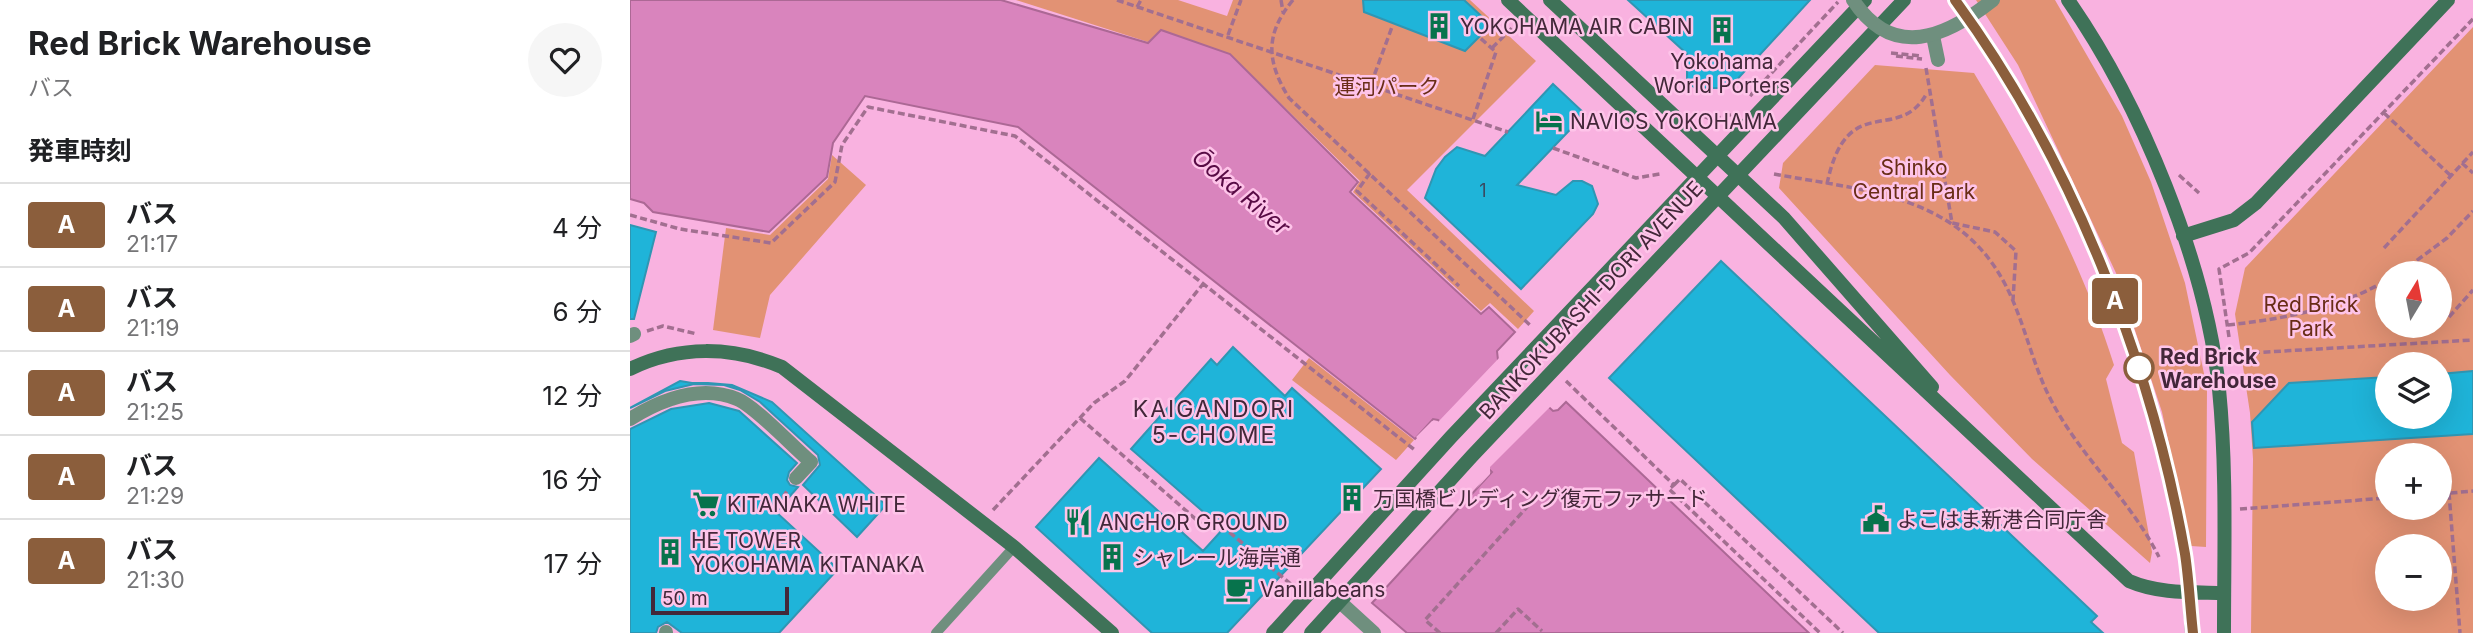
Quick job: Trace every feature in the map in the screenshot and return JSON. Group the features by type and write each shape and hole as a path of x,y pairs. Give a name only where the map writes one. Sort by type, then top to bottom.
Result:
{"street":[{"path":"1508,0 2129,581 2145,589 2224,593"},
{"path":"1550,0 1784,218 1981,444"},
{"path":"1853,0 1868,20 1880,28 1910,37 1933,36 1962,22 1993,0"},
{"path":"1718,156 1865,0"},
{"name":"BANKOKUBASHI-DORI AVENUE","path":"1311,633 1472,456 1904,0"},
{"path":"1955,0 1979,33 2062,180 2117,304 2158,434 2185,555 2192,633"},
{"path":"2068,0 2112,74 2151,150 2183,236 2209,335 2218,386 2225,465 2224,633"},
{"path":"2183,236 2234,220 2256,204 2448,0"},
{"path":"1933,36 1934,60"},
{"name":"BANKOKUBASHI-DORI AVENUE","path":"1273,633 1451,437 1718,156"},
{"path":"630,369 668,355 712,350 748,355 782,367 982,521 1112,633"},
{"path":"630,419 651,405 681,395 714,393 740,400 811,462 796,478"},
{"path":"1340,602 1374,633"}],"lane":[{"path":"936,633 1014,547"}],"path":[{"path":"1117,0 1508,132"},
{"path":"1137,7 1141,0"},
{"path":"1226,35 1241,0"},
{"path":"1282,0 1283,12"},
{"path":"1293,0 1283,12 1271,50 1274,73 1289,98 1532,327"},
{"path":"1748,97 1839,0"},
{"path":"2219,269 2249,253 2473,19"},
{"path":"1371,84 1392,27"},
{"path":"1492,48 1513,27"},
{"path":"1473,119 1496,52 1479,37"},
{"path":"1894,55 1934,60 1928,91 1952,223"},
{"path":"1827,184 1835,152 1846,135 1871,122 1910,114 1928,91"},
{"path":"630,215 680,229 771,243 835,182 842,145 869,107 1015,136 1416,451"},
{"path":"1690,110 1712,120 1731,117 1740,107"},
{"path":"2384,113 2451,176"},
{"path":"1553,148 1636,178 1660,174"},
{"path":"2384,248 2473,152"},
{"path":"2462,163 2473,173"},
{"path":"1370,173 1357,191 1459,286"},
{"path":"1774,174 1899,198 1925,207 1952,223 1989,256 2013,302 2050,399 2093,465 2142,523 2159,557"},
{"path":"2416,261 2447,238 2473,211"},
{"path":"1952,223 1995,232 2016,251 2013,302"},
{"path":"982,521 1080,418 1125,381 1203,284"},
{"path":"2228,325 2294,315 2345,301 2375,286"},
{"path":"2452,314 2473,290"},
{"path":"663,326 697,334"},
{"path":"2232,354 2473,340"},
{"path":"1554,370 1674,485"},
{"path":"1080,418 1207,529 1215,520 1293,586"},
{"path":"1820,633 1669,489 1679,479 1843,633"},
{"path":"2452,493 2473,491"},
{"path":"2240,509 2375,499"},
{"path":"1440,633 1425,620 1528,506"},
{"path":"2451,520 2460,633"},
{"path":"1496,633 1518,609 1542,631"}],"green space":[{"name":"運河パーク","path":"1016,0 1178,0 1227,16 1233,0 1470,0 1536,61 1407,190 1534,311 1518,329 1490,303 1481,311 1353,192 1360,181 1230,54 1161,30 1148,42"},
{"path":"1976,0 2055,0 2122,116 2151,182 2185,283 2207,388 2206,547 2191,546 2162,412 2116,273 2018,65"},
{"name":"Red Brick Park","path":"2473,27 2473,633 2251,633 2253,459 2250,413 2235,314 2245,268"},
{"name":"Shinko Central Park","path":"1875,65 1974,73 2035,179 2086,289 2114,365 2106,379 2122,443 2134,452 2152,552 2150,563 2032,459 1950,375 1779,188 1783,163"},
{"path":"832,155 866,185 770,295 760,338 713,330 726,228 770,235 828,179"},
{"path":"1309,358 1414,440 1396,460 1292,380"}],"water":[{"name":"Ōoka River","path":"630,0 1001,0 1148,43 1161,30 1230,54 1358,182 1350,192 1481,314 1489,307 1515,332 1497,351 1498,360 1553,411 1566,402 1809,633 1407,633 1372,603 1492,472 1438,420 1433,419 1415,439 1018,127 865,96 833,143 827,177 769,232 653,212 644,203 630,199"}],"pier":[{"path":"1505,345 1501,358 1552,405 1490,467 1490,474 1476,489 1488,473 1436,424 1419,440 1416,437 1432,421 1438,422 1500,357 1499,352"}],"building":[{"name":"YOKOHAMA AIR CABIN","path":"1363,0 1464,0 1491,25 1465,51 1364,12"},
{"name":"Yokohama World Porters","path":"1628,0 1810,0 1733,84 1722,88 1695,88 1687,81 1687,54"},
{"name":"NAVIOS YOKOHAMA","path":"1553,84 1585,114 1517,185 1556,195 1573,181 1582,181 1592,186 1598,204 1593,214 1521,289 1425,198 1436,169 1445,157 1457,147 1485,156"},
{"path":"630,225 656,232 634,319 630,319"},
{"name":"よこはま新港合同庁舎","path":"1721,261 2097,616 2091,622 2103,633 1879,633 1609,378"},
{"path":"1233,347 1285,396 1292,388 1381,469 1227,633 1152,633 1036,527 1099,458 1203,551 1223,529 1131,449 1211,359 1217,365"},
{"path":"2473,371 2473,434 2254,448 2252,422 2289,383 2375,378 2375,429 2452,429 2452,373"},
{"path":"680,381 732,385 772,402 886,505 857,537 803,485 820,465 818,455 760,402 740,390 724,385 694,384 665,391 630,408"},
{"name":"KITANAKA WHITE","path":"709,403 739,411 797,463 789,472 787,480 790,485 798,487 776,512 838,569 779,633 682,633 667,622 658,627 656,633 630,633 630,429 671,409"}],"bus line":[{"name":"A","path":"1955,0 1979,33 2062,180 2117,304 2141,373 2158,434 2185,555 2193,633"}],"place":[{"name":"YOKOHAMA AIR CABIN","path":"1439,26"},
{"name":"Yokohama World Porters","path":"1722,30"},
{"name":"NAVIOS YOKOHAMA","path":"1549,121"},
{"name":"Red Brick Warehouse","path":"2139,368"},
{"name":"万国橋ビルディング復元ファサード","path":"1352,498"},
{"name":"KITANAKA WHITE","path":"706,504"},
{"name":"よこはま新港合同庁舎","path":"1876,519"},
{"name":"ANCHOR GROUND","path":"1078,522"},
{"name":"HE TOWER YOKOHAMA KITANAKA","path":"670,552"},
{"name":"シャレール海岸通","path":"1112,557"},
{"name":"Vanillabeans","path":"1239,589"}],"district":[{"name":"KAIGANDORI 5-CHOME","path":"1214,422"}]}
